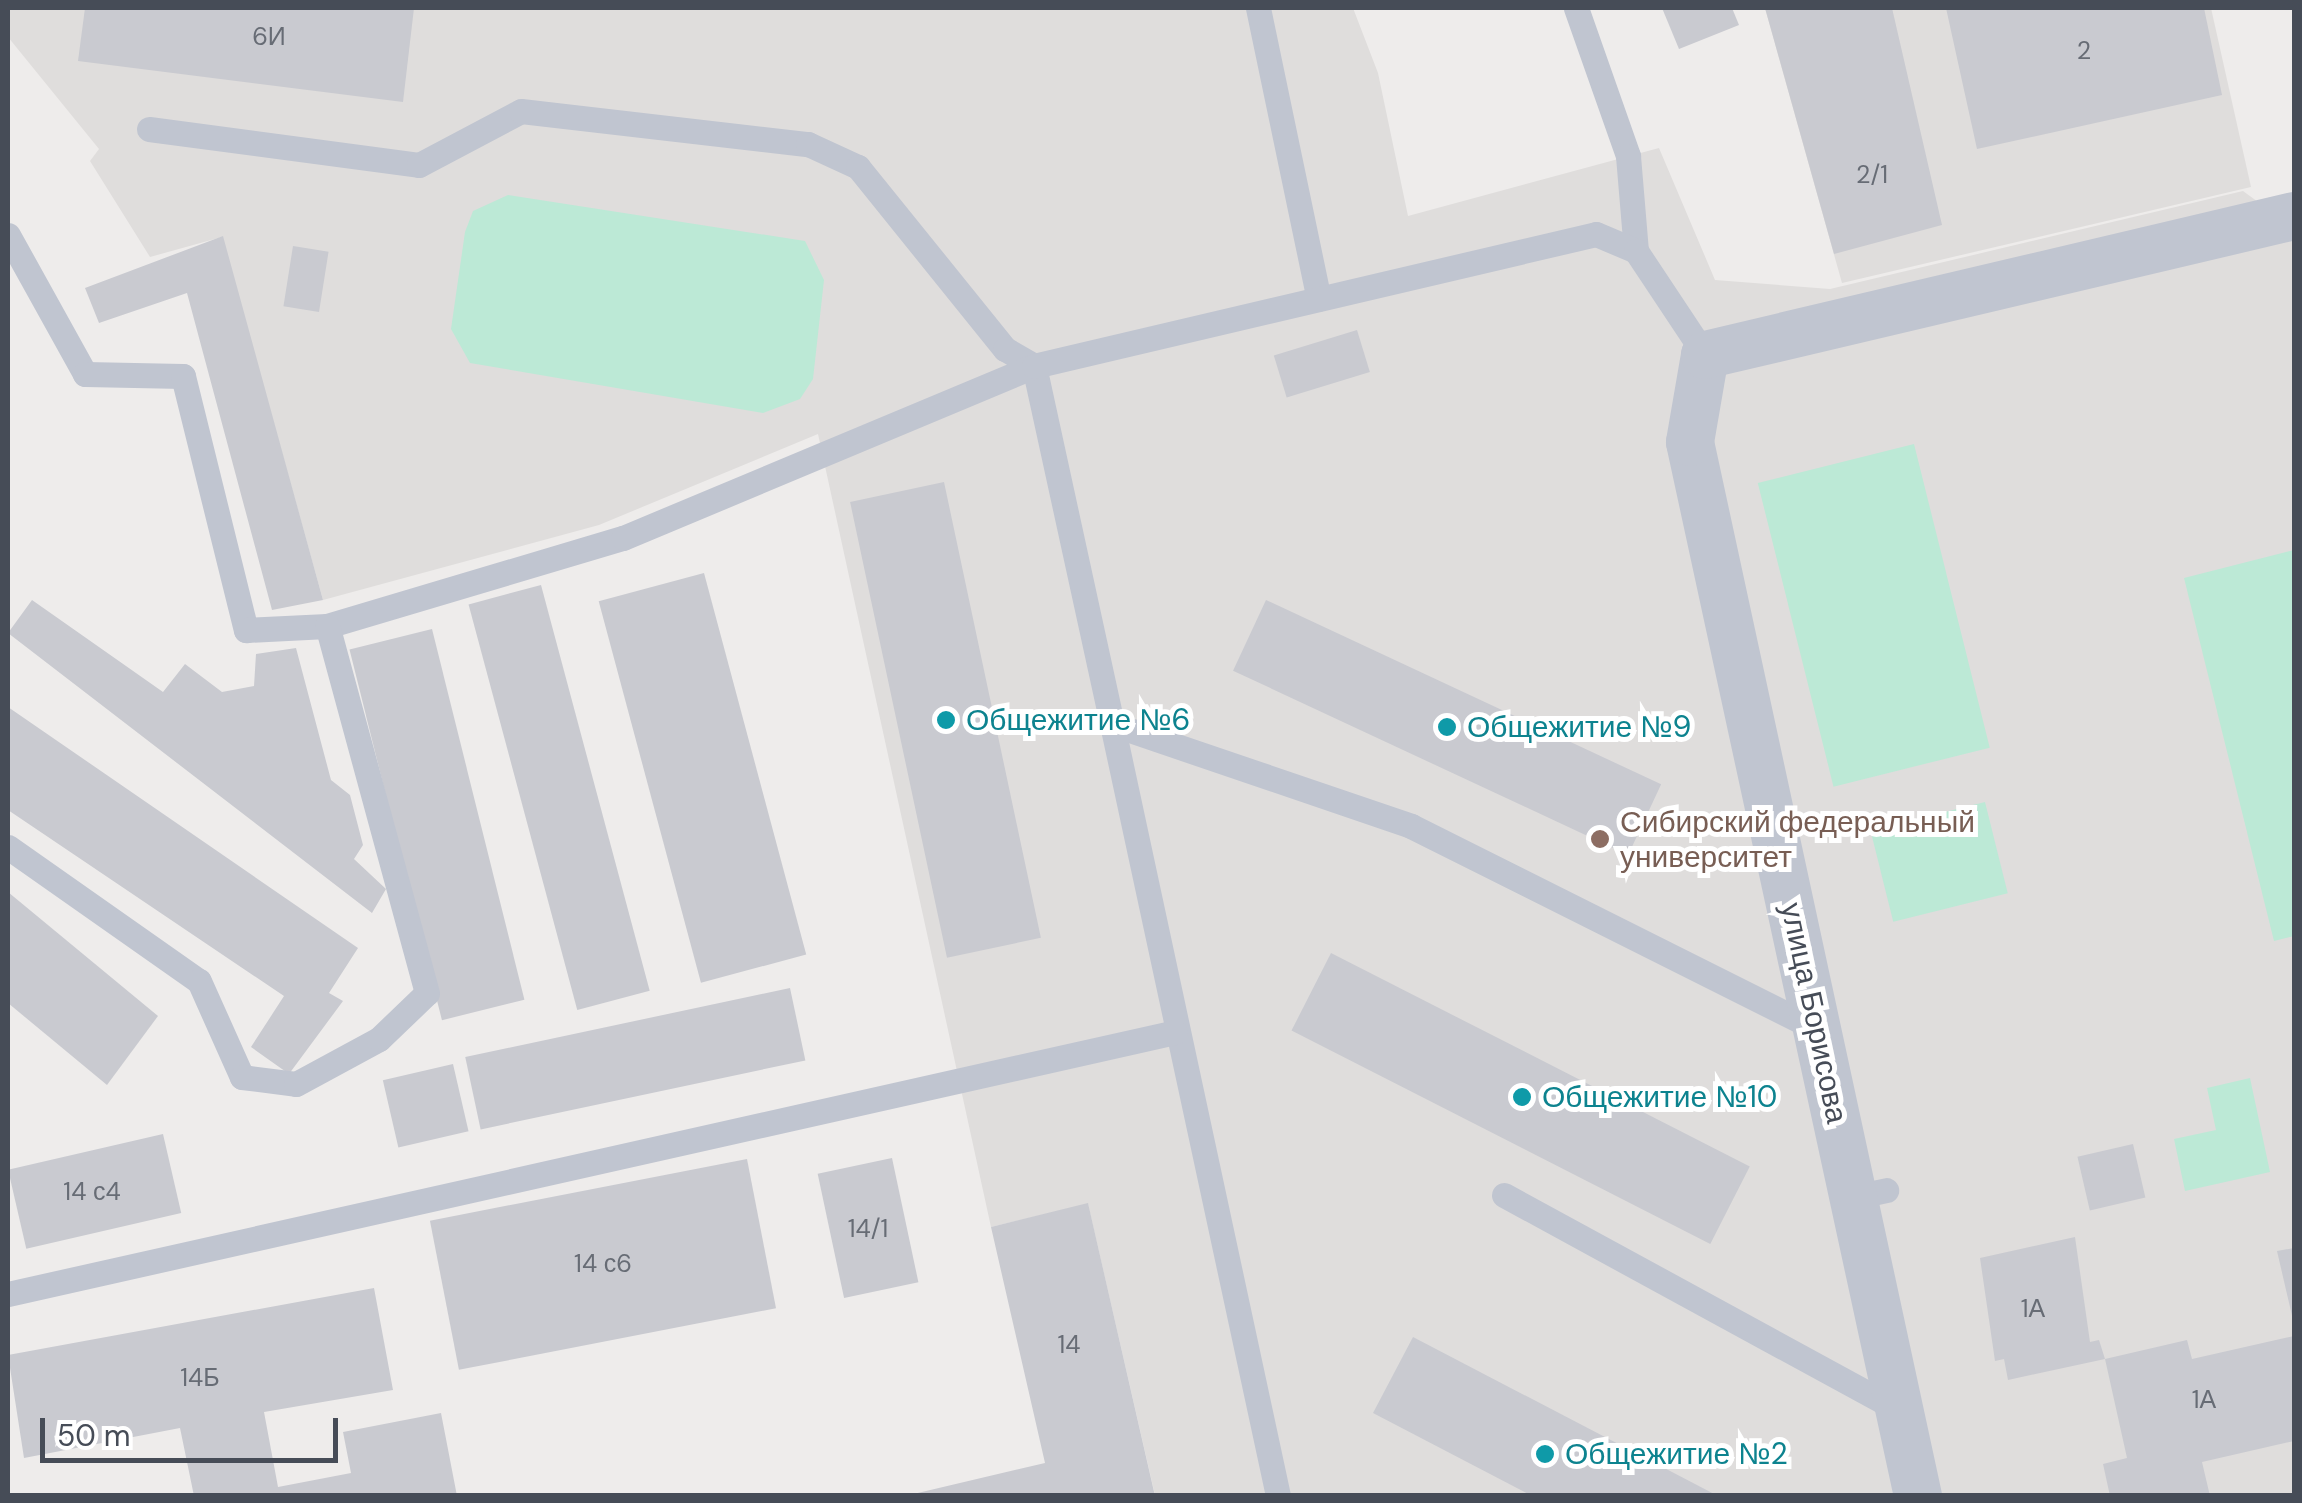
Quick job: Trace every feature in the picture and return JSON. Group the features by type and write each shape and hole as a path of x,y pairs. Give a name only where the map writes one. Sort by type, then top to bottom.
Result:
{"street":[{"path":"1705,355 2294,216"},
{"name":"улица Борисова","path":"1705,355 1690,442 1816,1029 1870,1194 1900,1410 1918,1496"}],"lane":[{"path":"1258,8 1320,298"},
{"path":"1576,8 1628,156 1636,252 1705,355"},
{"path":"149,129 420,165 522,111 808,144 858,167 1005,349 1034,366 1278,1496"},
{"path":"8,235 86,374 183,376 246,630 327,626 623,538 1034,366 1596,234 1636,252"},
{"path":"8,847 199,981 242,1077 296,1084 379,1039 427,993 327,626"},
{"path":"1112,724 1410,826 1816,1029"},
{"path":"8,1294 1175,1032"},
{"path":"1504,1195 1900,1410"}],"shaded area":[{"name":"Сибирский федеральный университет","path":"8,8 1353,8 1378,73 1408,216 1659,148 1715,280 1830,289 2243,191 2294,228 2294,1495 1155,1495 1088,1204 991,1227 818,434 599,525 323,600 222,237 150,257 90,161 99,149 8,37"},
{"path":"1765,8 2211,8 2251,187 1842,283"}],"green space":[{"path":"508,195 805,241 824,280 813,379 800,399 763,413 470,363 451,329 465,232 473,211"},
{"path":"1914,444 1990,748 1834,787 1758,483"},
{"path":"2294,550 2294,936 2274,941 2184,578"},
{"path":"1985,802 2008,893 1893,922 1871,831"},
{"path":"2250,1078 2270,1172 2185,1191 2174,1139 2216,1130 2207,1088"}],"building":[{"path":"85,8 414,8 403,102 78,61"},
{"path":"1662,8 1732,8 1739,25 1679,49"},
{"path":"1765,8 1892,8 1942,225 1834,254"},
{"path":"1946,8 2204,8 2222,95 1977,149"},
{"path":"223,236 323,600 272,610 187,293 99,323 85,288"},
{"path":"293,246 329,252 319,312 283,306"},
{"path":"1357,330 1370,372 1287,398 1274,355"},
{"name":"Общежитие №6","path":"944,482 1041,938 947,958 850,502"},
{"path":"704,573 806,955 701,983 599,601"},
{"path":"541,585 650,991 577,1010 469,604"},
{"path":"32,600 163,692 185,664 222,692 254,686 256,654 296,648 331,780 350,795 363,845 354,859 386,889 372,913 8,633"},
{"name":"Общежитие №9","path":"1266,600 1661,784 1628,855 1233,671"},
{"path":"432,629 524,1000 442,1020 350,650"},
{"path":"8,707 358,948 329,993 343,1001 289,1074 251,1047 284,996 8,810"},
{"path":"8,892 158,1016 107,1085 8,1003"},
{"name":"Общежитие №10","path":"1331,953 1750,1166 1710,1244 1292,1031"},
{"path":"790,988 805,1060 481,1129 465,1057"},
{"path":"453,1064 469,1131 398,1147 383,1080"},
{"path":"163,1134 181,1213 26,1249 8,1170"},
{"path":"2133,1144 2145,1198 2090,1210 2077,1157"},
{"path":"892,1158 918,1282 844,1298 818,1174"},
{"path":"747,1159 776,1308 459,1370 430,1221"},
{"path":"1088,1203 1155,1496 905,1496 1045,1463 991,1227"},
{"path":"2075,1237 2090,1342 2099,1340 2105,1359 2008,1380 2004,1359 1995,1361 1980,1258"},
{"path":"2294,1248 2294,1320 2293,1320 2277,1251"},
{"path":"374,1288 393,1390 264,1412 278,1487 351,1473 343,1432 441,1413 457,1496 194,1496 180,1428 24,1458 8,1355"},
{"path":"2294,1336 2294,1441 2202,1462 2210,1496 2110,1496 2103,1464 2127,1458 2105,1359 2187,1340 2192,1359"},
{"name":"Общежитие №2","path":"1413,1337 1718,1496 1532,1496 1373,1413"}],"place":[{"name":"Общежитие №6","path":"946,720"},
{"name":"Общежитие №9","path":"1447,727"},
{"name":"Сибирский федеральный университет","path":"1600,839"},
{"name":"Общежитие №10","path":"1522,1097"},
{"name":"Общежитие №2","path":"1545,1454"}]}
